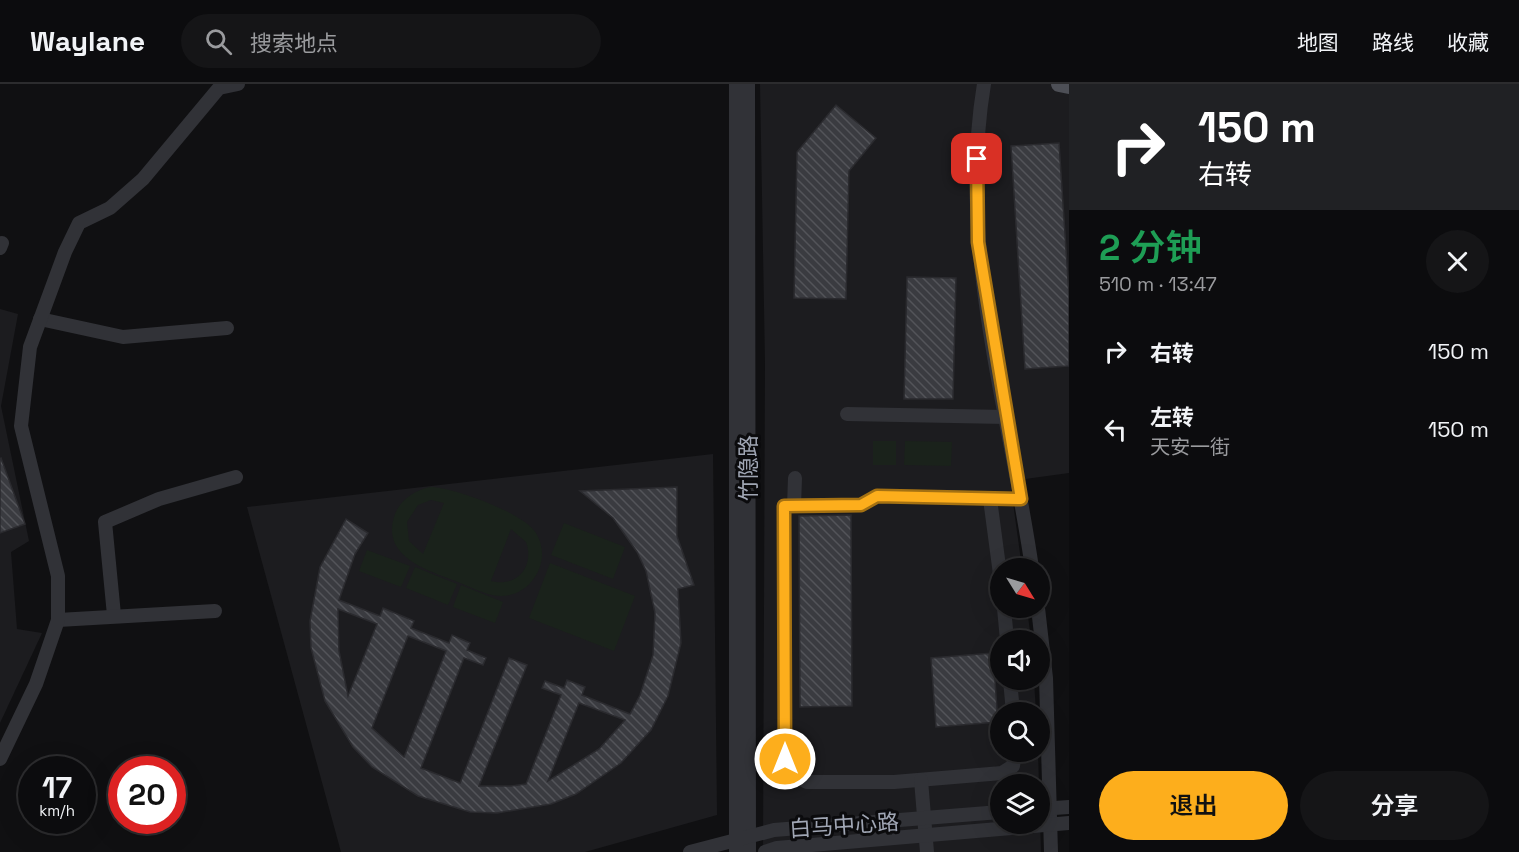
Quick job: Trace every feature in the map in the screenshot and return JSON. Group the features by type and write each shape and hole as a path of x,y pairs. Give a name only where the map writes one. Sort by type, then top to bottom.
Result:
{"main road":[{"path":"1059,84 1069,86"}],"street":[{"path":"0,759 36,684 58,620 58,576 21,426 30,347 65,252 79,224 110,208 143,179 219,88 238,84"},
{"path":"984,84 978,127 978,242 1030,558"},
{"name":"竹隐路","path":"742,87 741,843 749,852"},
{"path":"40,319 123,336 226,328"},
{"path":"847,414 1006,417"},
{"path":"114,615 105,522 159,499 236,477"},
{"path":"794,506 795,478"},
{"path":"1014,762 1013,766 1006,772 921,780 807,782 799,779 787,768 784,506 861,505 877,496 1021,499"},
{"path":"990,499 998,558"},
{"path":"58,620 215,611"},
{"path":"1039,618 1046,678 1045,774"},
{"path":"921,780 927,852"},
{"path":"1050,809 1069,807"},
{"name":"白马中心路","path":"690,852 741,843 774,830 990,813"},
{"name":"白马中心路","path":"765,852 777,848 1069,823"},
{"path":"1051,825 1051,852"}],"shaded area":[{"path":"760,84 1069,84 1069,473 1010,481 1021,558 990,558 990,618 1028,618 1030,630 990,630 990,690 1035,690 1035,702 990,702 990,762 1038,762 1039,774 990,774 990,834 1040,834 1041,852 763,852 765,362"},
{"path":"0,309 18,314 1,406 29,541 11,552 17,629 42,633 0,723"},
{"path":"873,441 896,441 896,465 873,465"},
{"path":"905,441 952,442 951,466 904,465"},
{"path":"713,454 717,815 585,852 341,852 247,507"},
{"path":"441,488 470,496 518,517 529,525 536,533 541,545 542,557 534,579 516,593 504,596 492,595 430,571 408,558 399,550 394,540 392,528 395,514 404,500 424,489","holes":["431,500 444,503 423,554 409,541 407,522 418,505","511,529 526,542 528,551 526,567 516,578 509,581 491,581"]},
{"path":"564,523 625,547 613,579 551,555"},
{"path":"367,550 410,566 401,587 359,571"},
{"path":"550,563 635,596 614,651 529,618"},
{"path":"415,567 457,584 448,605 406,588"},
{"path":"461,585 503,602 495,623 453,607"}],"building":[{"path":"836,105 876,138 849,171 846,299 794,298 797,152"},
{"path":"1059,143 1069,295 1069,366 1025,369 1011,146"},
{"path":"907,277 956,278 953,399 904,399"},
{"path":"0,459 25,524 0,533"},
{"path":"677,487 677,536 694,585 678,589 681,643 668,696 651,730 621,763 576,794 551,804 497,813 470,812 418,796 372,767 353,747 325,701 311,648 310,621 320,567 346,519 368,533 355,554 339,600 380,616 383,608 414,621 411,628 449,643 452,635 470,643 467,650 486,658 483,665 464,658 421,768 460,783 509,658 527,665 479,786 526,784 561,695 542,688 545,681 564,688 567,680 585,687 582,695 630,714 640,695 653,655 655,613 646,571 637,552 613,518 580,491","holes":["338,609 377,624 348,696 339,651","408,636 446,651 404,757 372,728","579,703 625,720 599,749 548,781"]},
{"path":"851,515 852,706 800,707 799,516"},
{"path":"990,653 990,690 996,690 997,702 990,702 990,723 936,727 931,658"}],"route":[{"path":"785,759 784,506 861,505 877,496 1021,499 978,242 977,159"}]}
